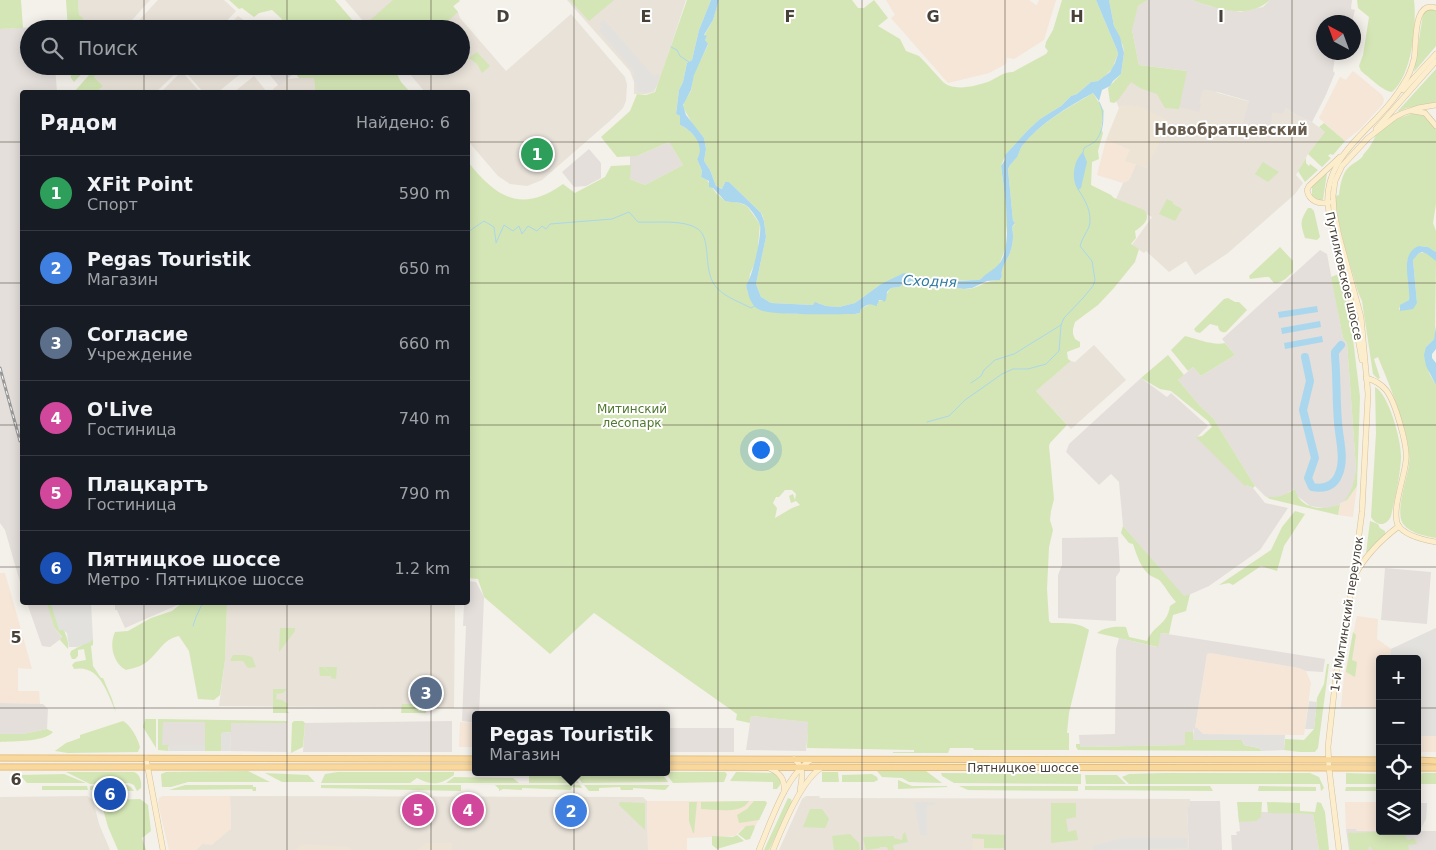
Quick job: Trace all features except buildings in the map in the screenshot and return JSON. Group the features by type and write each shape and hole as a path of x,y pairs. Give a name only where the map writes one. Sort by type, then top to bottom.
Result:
{"main road":[{"name":"Путилковское шоссе","path":"1366,378 1353,310 1327,203 1330,180 1336,165 1344,154 1392,103 1404,84 1412,66 1419,15 1428,6 1436,8"},
{"path":"1392,103 1435,57"},
{"path":"1368,138 1435,57"},
{"name":"Путилковское шоссе","path":"1366,378 1361,317 1337,226 1332,196 1335,180 1342,166 1368,138 1395,117 1418,108 1436,105"},
{"path":"1410,111 1425,114 1436,126"},
{"path":"1332,196 1332,200 1327,203 1319,203 1309,198 1307,190 1323,172 1344,154"},
{"path":"1366,378 1378,384 1386,391 1391,400 1405,442 1407,460 1396,516 1399,526 1402,530 1415,536 1436,542"},
{"name":"1-й Митинский переулок","path":"1339,850 1328,747 1336,675 1353,580 1362,510 1368,415 1366,378"},
{"path":"1353,580 1367,558 1399,526"},
{"path":"0,758 472,759"},
{"path":"148,758 151,793 163,850"},
{"name":"Пятницкое шоссе","path":"670,759 1376,760"},
{"path":"794,759 801,767 800,793"},
{"path":"759,850 784,793 801,767 811,759"},
{"path":"1421,760 1436,761"},
{"path":"0,767 472,767"},
{"name":"Пятницкое шоссе","path":"670,767 1376,768"},
{"path":"768,768 781,775 784,793"},
{"path":"773,850 800,793 813,774 821,768"},
{"path":"1421,768 1436,768"}],"shaded area":[{"path":"78,0 150,0 132,20 81,20"},
{"path":"158,0 224,0 236,11 228,20 139,20"},
{"path":"345,0 459,0 453,7 462,20 362,20"},
{"path":"567,0 686,0 654,92 634,94 634,82 630,71"},
{"path":"886,0 1029,0 1037,5 1039,0 1056,0 1044,40 1014,59 1007,58 1006,64 989,73 948,83 891,18 895,15"},
{"path":"1148,0 1192,0 1209,6 1240,12 1263,7 1270,0 1352,0 1351,9 1355,10 1354,15 1316,15 1316,60 1335,60 1333,71 1335,73 1312,122 1286,108 1283,114 1272,112 1271,124 1269,124 1267,129 1243,123 1249,101 1214,91 1203,89 1199,103 1201,104 1199,112 1179,107 1187,71 1139,65 1132,30 1132,23 1138,6"},
{"path":"571,14 625,77 627,85 626,101 623,108 542,180 527,186 510,184 498,176 470,143 470,90 423,90 411,75 470,75 470,30 506,71"},
{"path":"238,16 244,20 234,20"},
{"path":"604,20 654,77 658,74 660,76 656,87 651,92 637,92 633,70 599,30 602,27 599,24"},
{"path":"20,28 20,75 56,75 57,90 20,90 20,582 5,530 0,523 0,29"},
{"path":"1187,71 1218,93 1273,108 1283,114 1286,108 1312,122 1325,132 1308,154 1296,175 1303,183 1295,194 1228,253 1195,275 1186,261 1169,272 1146,251 1144,253 1132,245 1152,217 1116,199 1123,183 1129,180 1136,164 1147,168 1125,105 1119,108 1116,101 1130,80"},
{"path":"1353,71 1382,95 1384,99 1383,104 1360,129 1345,141 1319,118 1340,77 1346,80"},
{"path":"95,75 174,75 158,90 99,90 103,86 94,77"},
{"path":"178,75 185,75 198,90 163,90"},
{"path":"188,75 239,75 220,90 201,90"},
{"path":"270,75 292,75 279,86"},
{"path":"254,76 265,90 236,90"},
{"path":"314,78 315,90 274,90 286,79"},
{"path":"1125,105 1139,106 1170,121 1147,168 1125,161 1130,150 1106,140 1119,108"},
{"path":"1106,140 1130,150 1136,164 1129,180 1123,183 1097,175"},
{"path":"669,142 683,165 645,185 630,179 630,156 637,156"},
{"path":"589,149 601,163 601,178 586,186 574,187 562,172"},
{"path":"1320,250 1327,254 1343,338 1347,343 1356,468 1354,484 1350,494 1343,502 1330,509 1310,506 1296,495 1294,489 1281,497 1265,496 1255,486 1213,418 1178,380 1193,367 1201,376 1235,355 1222,339"},
{"path":"1094,345 1126,380 1071,429 1036,391 1071,361 1075,362"},
{"path":"1141,378 1167,397 1171,393 1208,426 1197,437 1247,485 1253,488 1265,503 1288,508 1260,550 1209,586 1184,597 1123,526 1119,482 1111,474 1099,485 1066,452 1069,444"},
{"path":"1357,486 1353,517 1338,515 1340,504 1347,500"},
{"path":"1118,537 1120,571 1116,577 1116,621 1058,618 1058,575 1062,565 1062,538"},
{"path":"1385,568 1431,572 1427,624 1381,620"},
{"path":"0,573 5,573 32,669 18,668 18,691 39,691 40,704 0,703"},
{"path":"470,581 476,582 484,597 479,711 472,711 472,722 462,721 466,626 463,626 464,605 470,605"},
{"path":"28,605 48,605 54,627 62,638 50,647 42,646"},
{"path":"51,605 91,605 93,639 90,642 77,647 69,647 67,633 59,630"},
{"path":"115,605 177,605 125,628 117,610 115,610"},
{"path":"227,605 455,605 454,708 219,706 225,660"},
{"path":"1357,616 1378,619 1377,639 1391,649 1436,628 1436,752 1421,752 1421,655 1376,655 1376,708 1341,707 1344,676"},
{"path":"1436,628 1436,736 1421,736 1421,655 1390,655 1391,649"},
{"path":"1161,633 1325,659 1323,672 1306,671 1299,668 1210,653 1207,654 1195,728 1193,732 1185,732 1185,745 1080,747 1079,735 1115,734 1116,649 1119,638 1157,647"},
{"path":"1207,654 1299,668 1306,671 1311,683 1304,735 1203,734 1195,728"},
{"path":"1309,701 1317,702 1314,729 1305,729"},
{"path":"0,703 43,704 48,709 47,729 23,734 0,734"},
{"path":"751,716 809,722 806,751 746,750"},
{"path":"452,721 452,752 303,752 305,723"},
{"path":"162,722 205,722 205,745 162,745"},
{"path":"460,722 472,723 472,747 459,747"},
{"path":"231,723 287,723 287,752 230,751"},
{"path":"1194,727 1203,734 1285,735 1284,750 1262,751 1259,748 1244,745 1242,740 1193,740"},
{"path":"670,728 734,728 734,752 670,752"},
{"path":"231,732 230,751 221,751 221,733"},
{"path":"169,745 205,745 205,751 168,751"},
{"path":"87,796 93,800 99,824 110,850 0,850 0,797"},
{"path":"163,796 230,796 231,829 212,845 202,844 196,850 169,850 158,803 159,798"},
{"path":"230,796 643,797 647,801 648,850 196,850 202,844 231,829"},
{"path":"806,796 819,796 820,798 1190,799 1190,807 1187,808 1189,850 779,850 802,799"},
{"path":"647,801 766,801 767,803 755,827 754,825 743,828 735,836 687,838 687,850 648,850"},
{"path":"1190,801 1220,801 1222,850 1189,850 1187,807 1190,807"},
{"path":"914,802 935,802 935,805 927,805 927,835 920,835"},
{"path":"1345,802 1376,802 1376,831 1346,829"},
{"path":"1421,803 1427,803 1426,819 1421,828"},
{"path":"1238,811 1313,814 1319,850 1232,850 1231,835 1237,835 1236,832 1240,831"},
{"path":"1346,829 1376,831 1376,835 1421,835 1421,831 1436,831 1436,850 1349,850"},
{"path":"1123,838 1187,838 1187,848 1093,850 1093,846"},
{"path":"973,839 984,839 984,848 1004,850 972,850"},
{"path":"426,843 452,843 452,850 417,850"},
{"path":"302,844 348,847 351,850 295,850"}],"green space":[{"path":"0,0 21,0 22,20 20,20 20,28 0,29"},
{"path":"66,0 78,0 79,15 83,20 67,20"},
{"path":"229,0 335,0 352,20 282,20 272,10 259,13 254,17 242,8 239,9"},
{"path":"393,0 460,1 453,6 458,12 449,20 370,20"},
{"path":"570,0 614,0 589,21"},
{"name":"Митинский лесопарк","path":"687,0 711,0 699,30 692,60 687,63 683,82 679,90 676,114 680,116 680,125 697,139 701,147 701,152 697,159 702,171 701,177 707,180 716,193 725,201 747,206 760,224 757,258 750,274 749,282 746,284 748,294 760,310 795,314 855,314 860,313 861,309 870,304 878,305 878,301 882,300 891,288 899,287 907,282 924,286 949,286 966,289 1000,280 1003,267 1011,250 1012,227 1015,224 1013,221 1008,169 1022,146 1037,130 1055,116 1093,93 1104,111 1101,129 1103,133 1098,151 1099,159 1092,162 1091,185 1114,198 1144,210 1147,219 1135,231 1136,238 1131,244 1139,249 1135,262 1098,305 1075,322 1073,334 1075,339 1080,342 1080,347 1067,352 1068,359 1071,361 1036,391 1067,425 1049,446 1054,499 1050,520 1053,530 1049,547 1047,589 1049,621 1051,623 1076,624 1089,630 1069,713 1067,733 1069,733 1069,750 974,750 973,748 950,748 948,753 893,753 914,752 914,750 807,748 808,722 751,716 750,723 736,720 737,714 594,613 550,654 484,597 478,579 470,578 470,164 499,192 510,197 522,199 534,198 548,193 563,184 575,193 605,177 611,166 631,165 630,179 645,185 683,165 669,142 637,156 617,157 601,137 630,111 637,94 646,95 655,92","holes":["785,490 792,490 796,494 795,500 793,494 789,496 791,503 796,501 800,505 775,518 777,508 773,503 776,497 779,497"]},
{"path":"719,0 852,0 858,8 864,8 874,0 888,18 878,26 900,39 906,51 919,56 943,82 953,87 966,87 985,83 1013,72 1046,54 1048,51 1045,47 1046,42 1053,30 1062,0 1096,0 1118,54 1112,69 1104,77 1098,81 1091,82 1077,94 1071,96 1061,106 1040,119 1006,154 1001,166 1008,219 1006,247 999,265 981,279 942,281 908,276 881,284 855,303 839,307 818,303 813,305 771,303 761,297 756,284 766,237 762,214 729,182 724,183 723,189 716,186 710,170 704,161 706,149 704,138 693,125 683,107 691,91 694,73 708,45 705,40 707,36 704,36 713,20"},
{"path":"1109,0 1148,0 1138,6 1132,30 1139,65 1187,71 1179,109 1165,108 1157,94 1140,88 1131,82 1118,100 1114,103 1110,102 1108,88 1121,74 1124,53 1114,26"},
{"path":"1192,0 1270,0 1252,10 1232,11"},
{"path":"1357,0 1414,0 1414,36 1409,62 1399,84 1392,92 1376,84 1361,71 1359,66 1363,55 1369,17 1358,8"},
{"path":"1426,10 1436,11 1436,46 1414,72 1423,14"},
{"path":"477,52 490,66 482,73 470,57"},
{"path":"1436,69 1436,103 1407,108 1397,112"},
{"path":"71,75 81,75 74,82"},
{"path":"89,75 95,75 94,77 103,86 99,90 76,90"},
{"path":"297,75 398,75 408,90 315,90 314,78 299,78"},
{"path":"1414,113 1424,115 1436,130 1436,204 1433,223 1436,231 1436,252 1428,247 1419,246 1407,261 1409,300 1401,305 1399,309 1401,311 1417,303 1413,260 1418,254 1428,254 1436,261 1435,336 1426,347 1429,373 1436,385 1436,538 1408,529 1400,516 1409,464 1407,440 1399,410 1378,357 1374,359 1380,378 1378,379 1373,374 1362,301 1344,244 1335,196 1339,195 1344,173 1363,156 1377,134 1397,119"},
{"path":"1324,123 1345,141 1333,155 1330,154 1328,156 1331,158 1322,167 1308,154 1325,132 1319,127"},
{"path":"1306,158 1306,163 1309,166 1310,164 1318,170 1305,182 1298,171"},
{"path":"1263,162 1279,172 1268,182 1255,174"},
{"path":"1327,173 1323,200 1318,200 1312,196 1312,187"},
{"path":"1167,199 1182,209 1175,221 1159,214"},
{"path":"1308,208 1314,211 1320,237 1317,240 1305,238 1303,233 1303,216"},
{"path":"1280,247 1293,261 1293,272 1277,283 1274,283 1269,277 1250,279 1249,276"},
{"path":"1339,274 1350,314 1360,397 1357,486 1347,500 1343,502 1351,490 1356,468 1347,343 1343,338 1331,277"},
{"path":"1228,298 1239,302 1247,310 1226,332 1222,332 1218,326 1210,324 1200,333 1196,332 1194,329 1224,299"},
{"path":"1185,336 1211,343 1225,343 1235,355 1201,376 1193,367 1188,371 1171,350"},
{"path":"1168,355 1184,375 1178,380 1213,418 1255,486 1253,488 1245,486 1196,437 1202,436 1212,427 1208,421 1171,391 1160,389 1141,378"},
{"path":"1375,387 1380,391 1390,409 1401,451 1400,473 1391,516 1387,522 1382,524 1379,524 1371,517 1376,433"},
{"path":"1295,489 1301,501 1313,507 1327,508 1340,504 1338,515 1270,499 1265,496 1277,497"},
{"path":"1295,511 1305,514 1284,546 1277,571 1261,566 1233,585 1229,583 1219,585 1271,550 1282,527"},
{"path":"1370,521 1378,524 1385,531 1385,534 1366,553"},
{"path":"1123,526 1184,596 1190,594 1186,611 1173,615 1169,634 1161,633 1158,647 1097,633 1111,627 1126,627 1129,637 1147,641 1153,631 1166,618 1170,606 1176,602 1160,581 1145,570 1133,544 1129,543 1121,533"},
{"path":"48,605 51,605 65,633 68,649 60,640 62,637 54,627"},
{"path":"180,605 227,605 225,660 220,695 214,700 198,699 189,651 179,636 168,640 141,666 126,670 115,658 112,642 115,632 128,631 151,618 172,611"},
{"path":"280,628 295,628 295,631 279,652"},
{"path":"1353,632 1356,635 1352,660 1357,662 1355,677 1346,672"},
{"path":"93,639 93,645 91,646 93,666 101,678 103,678 116,712 106,689 96,675 83,669 74,669 72,665 75,662 86,660 84,649 78,650 78,656 75,659 72,659 71,651"},
{"path":"233,655 252,657 256,667 248,668 243,661 230,661"},
{"path":"1327,664 1329,664 1318,748 1315,752 1284,750 1285,739 1304,740 1314,729 1317,698 1324,684"},
{"path":"319,667 323,667 333,676 324,667 337,667 336,679 331,678 331,676 320,676"},
{"path":"273,689 287,689 283,693 277,694"},
{"path":"273,691 277,695 276,699 288,704 287,711 289,713 273,713"},
{"path":"402,704 418,704 418,711 426,711 426,713 401,713"},
{"path":"145,719 156,719 156,748 143,727"},
{"path":"158,719 287,721 287,723 231,723 231,732 221,733 221,751 205,751 205,722 163,722 162,745 169,745 168,751 158,750"},
{"path":"123,721 136,736 140,747 138,752 68,753 55,751 66,743 80,738 80,735"},
{"path":"294,721 303,721 305,723 303,747 291,753 292,723"},
{"path":"47,729 53,732 43,738 0,742 0,734 23,734"},
{"path":"1185,732 1193,732 1194,740 1242,740 1244,745 1259,748 1262,751 1078,750 1076,747 1076,744 1080,744 1080,747 1185,745"},
{"path":"248,771 270,782 188,782 171,787 162,787 161,774 166,772"},
{"path":"877,771 926,771 942,783 909,782 902,778 882,777"},
{"path":"66,772 134,772 140,778 141,788 137,791 134,785 129,783 90,784"},
{"path":"338,772 454,772 454,775 436,783 417,778 410,783 321,783 325,774"},
{"path":"670,772 725,772 727,774 724,782 673,783 668,776 670,776"},
{"path":"736,772 776,773 781,781 777,789 773,789 773,782 730,781"},
{"path":"822,772 838,772 839,782 822,782"},
{"path":"265,773 308,775 315,782 282,782"},
{"path":"941,773 1081,774 1081,784 954,783 942,776"},
{"path":"1310,773 1319,777 1324,788 1321,791 1320,784 1129,784 1122,777 1129,774"},
{"path":"1346,773 1376,774 1376,784 1346,784"},
{"path":"1436,773 1436,784 1421,784 1421,774"},
{"path":"64,774 86,783 27,783 20,775"},
{"path":"872,774 878,780 874,782 842,782 842,775"},
{"path":"1085,775 1117,775 1126,784 1086,784"},
{"path":"529,776 574,776 579,783 529,783"},
{"path":"578,776 664,776 668,782 582,783"},
{"path":"454,777 513,778 519,783 446,783"},
{"path":"898,780 912,786 947,787 898,789"},
{"path":"127,785 134,791 90,790 90,786"},
{"path":"185,785 253,785 253,787 256,787 256,791 252,789 169,790"},
{"path":"321,785 461,785 461,791 321,788"},
{"path":"495,785 580,785 582,788 572,787 571,790 522,788 522,790 503,789 499,791"},
{"path":"584,785 669,786 665,790 633,788 633,790 621,790 620,787 599,788 599,791 589,791"},
{"path":"42,786 87,786 88,790 42,790"},
{"path":"959,786 1078,786 1078,791 968,790"},
{"path":"1085,786 1210,786 1213,791 1085,790"},
{"path":"1259,786 1316,787 1316,791 1258,791"},
{"path":"1346,787 1376,787 1376,791 1345,791"},
{"path":"788,798 792,802 769,850 764,850"},
{"path":"140,799 148,805 151,831 142,838 146,850 118,850 108,827 101,802 103,800"},
{"path":"749,801 734,810 701,809 701,802"},
{"path":"754,801 765,801 767,803 759,820 739,823 737,815 747,809"},
{"path":"620,802 645,803 645,830 619,805"},
{"path":"689,802 697,802 694,833 689,821"},
{"path":"1237,802 1262,802 1261,817 1256,821 1239,822"},
{"path":"1267,802 1300,803 1300,811 1315,812 1317,802 1321,803 1325,812 1329,850 1319,850 1313,814 1268,813"},
{"path":"1051,803 1076,803 1076,817 1066,819 1068,832 1076,830 1078,840 1051,843"},
{"path":"810,809 822,809 829,819 825,828 803,827"},
{"path":"754,825 755,827 750,839 746,840 738,834 746,826"},
{"path":"905,832 908,842 893,845 894,850 880,847 879,840 880,848 866,850 864,837 894,836 894,838 902,840"},
{"path":"1376,832 1376,835 1406,835 1408,840 1414,838 1417,844 1408,845 1409,850 1373,850 1370,846 1369,850 1350,850 1348,833"},
{"path":"850,834 859,843 860,850 834,850 832,836"},
{"path":"972,834 1005,835 1004,848 984,848 984,839 972,838"},
{"path":"737,835 744,841 717,849 712,845 712,836 733,837"}],"water":[{"name":"Сходня","path":"711,0 719,0 713,20 704,35 707,36 705,40 708,44 694,75 691,90 683,105 686,115 704,138 706,149 704,161 710,170 716,186 722,189 725,182 729,182 761,213 766,237 756,284 761,297 771,303 813,305 815,302 826,306 839,307 855,303 881,284 904,273 921,279 931,280 981,279 999,264 1004,256 1007,217 1001,166 1005,160 1005,155 1040,119 1061,106 1071,96 1077,94 1091,82 1098,81 1110,72 1115,63 1118,54 1117,50 1096,0 1109,0 1114,26 1120,37 1124,53 1121,74 1110,86 1102,90 1099,101 1093,93 1064,110 1037,130 1022,146 1017,157 1009,167 1013,221 1015,223 1012,227 1011,250 1003,267 1000,280 987,281 972,288 964,289 941,285 933,287 915,286 907,282 899,287 891,288 887,292 884,302 879,300 877,306 868,305 861,309 860,313 855,314 775,313 758,309 750,298 746,285 756,256 760,238 760,223 745,204 725,201 713,188 709,187 709,181 701,177 702,171 697,159 700,149 699,144 685,127 680,125 680,116 676,114 679,90 683,82 687,63 692,60 699,30"},
{"path":"1083,152 1087,162 1081,188 1078,190 1074,181 1074,170 1077,160"},
{"path":"1419,246 1428,247 1436,252 1436,261 1422,252 1413,260 1417,303 1413,309 1400,311 1400,305 1409,300 1407,262 1409,255"},
{"path":"1317,306 1318,312 1279,318 1278,312"},
{"path":"1320,321 1321,327 1282,334 1281,328"},
{"path":"1436,326 1436,349 1432,354 1432,358 1436,363 1436,385 1426,366 1424,355 1426,347 1434,339"},
{"path":"1322,336 1323,342 1285,349 1284,343"}],"waterway":[{"path":"671,47 677,50 680,56 689,62"},
{"path":"1083,153 1084,148 1096,141 1101,131 1103,115 1099,102"},
{"path":"971,383 981,376 984,370 995,360 1014,354 1061,325 1064,318 1093,286 1095,280 1092,261 1080,246 1089,227 1090,217 1086,202 1078,189"},
{"path":"496,243 504,225 513,231 519,226 522,234 528,226 537,231 542,226 546,229 550,224 612,219 629,212 638,222 685,224 698,229 702,234 705,241 710,274 718,289 751,308 757,305"},
{"path":"470,231 484,221 494,227 496,242"},
{"path":"927,422 949,416 965,400 1002,374 1013,369 1028,369 1046,364 1059,351 1061,325"},
{"path":"1305,357 1310,381 1303,410 1315,458 1308,478 1312,487 1320,488 1330,485 1336,480 1342,463 1337,414 1335,356 1335,352 1341,345"},
{"path":"193,626 202,605"}],"railway":[{"path":"0,368 20,441"}],"place":[{"name":"XFit Point","path":"537,154"},
{"name":"Согласие","path":"426,693"},
{"name":"Пятницкое шоссе","path":"110,794"},
{"name":"Плацкартъ","path":"418,810"},
{"name":"O'Live","path":"468,810"},
{"name":"Pegas Touristik","path":"571,811"}],"district":[{"name":"Новобратцевский","path":"1231,130"}]}
